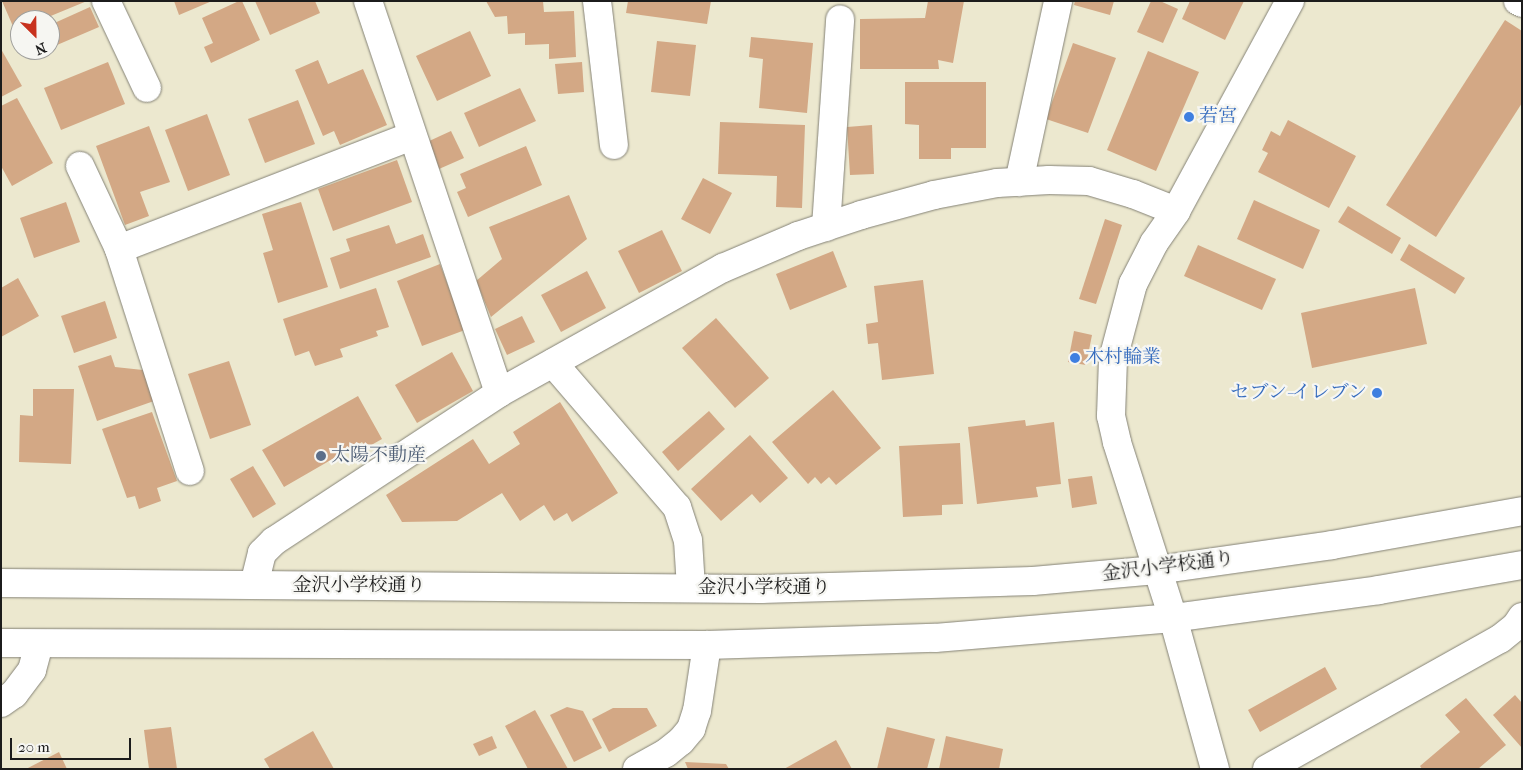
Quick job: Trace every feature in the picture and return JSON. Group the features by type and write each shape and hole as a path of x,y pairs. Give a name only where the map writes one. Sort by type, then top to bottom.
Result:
{"street":[{"path":"106,1 147,88"},
{"path":"368,1 499,393"},
{"path":"597,1 614,145"},
{"path":"1018,182 1058,1"},
{"path":"1215,769 1173,618 1117,442 1111,416 1113,359 1133,284 1154,243 1176,211 1290,1"},
{"path":"1518,1 1522,3"},
{"path":"826,226 840,19"},
{"path":"118,249 412,136"},
{"path":"80,166 118,249 190,471"},
{"path":"254,585 262,553 274,541 499,393 723,268 826,226 934,195 997,183 1049,180 1089,181 1133,194 1176,211"},
{"path":"553,363 676,506 688,540 691,588"},
{"name":"金沢小学校通り","path":"1,583 761,589 915,586 1033,581 1157,570 1332,545 1522,511"},
{"path":"1,643 707,645 935,638 1173,618 1379,590 1522,565"},
{"path":"1266,769 1500,639 1516,626 1522,617"},
{"path":"1,703 23,684 32,670 39,644"},
{"path":"637,769 681,741 691,728 697,711 707,645"}],"building":[{"path":"2,1 87,1 60,12 60,10 10,10 10,19"},
{"path":"174,1 212,1 179,15"},
{"path":"242,1 260,40 211,63 204,47 213,43 202,18"},
{"path":"255,1 315,1 320,13 270,35"},
{"path":"486,1 543,1 544,12 574,11 576,57 549,59 549,44 525,45 525,33 508,34 507,16 495,17"},
{"path":"628,1 711,1 707,24 626,13"},
{"path":"928,1 964,1 953,63 938,60 939,69 860,69 860,19 925,18"},
{"path":"1075,1 1114,1 1110,15 1074,5"},
{"path":"1151,1 1160,1 1178,9 1163,43 1137,32"},
{"path":"1190,1 1244,1 1225,40 1182,19"},
{"path":"90,7 99,27 60,44 60,20"},
{"path":"1505,20 1522,31 1522,103 1436,237 1386,205"},
{"path":"470,31 491,76 437,101 416,56"},
{"path":"751,37 813,43 807,113 759,108 763,59 749,57"},
{"path":"657,41 696,45 690,96 651,92"},
{"path":"1073,43 1116,58 1088,133 1046,119"},
{"path":"1,49 22,86 1,97"},
{"path":"1148,51 1199,72 1156,171 1107,150"},
{"path":"318,60 328,84 363,69 387,125 340,145 334,131 323,136 295,70"},
{"path":"108,62 125,104 61,130 44,88"},
{"path":"582,62 584,92 558,94 555,64"},
{"path":"905,82 986,82 986,148 951,148 951,159 919,159 919,125 905,124"},
{"path":"520,88 536,121 479,147 464,113"},
{"path":"17,98 53,163 12,186 1,166 1,106"},
{"path":"298,100 315,144 265,163 248,119"},
{"path":"207,114 230,175 188,191 165,130"},
{"path":"1288,120 1356,156 1329,208 1258,172 1268,153 1262,150 1271,131 1280,136"},
{"path":"720,122 805,125 802,208 776,207 777,176 718,174"},
{"path":"872,125 874,174 850,175 847,127"},
{"path":"149,126 170,182 140,192 149,216 125,225 96,146"},
{"path":"451,131 464,158 439,169 427,142"},
{"path":"526,146 542,185 468,217 457,192 466,188 460,174"},
{"path":"397,160 412,202 333,231 318,189"},
{"path":"703,178 732,193 710,234 681,219"},
{"path":"569,195 587,239 491,317 476,281 502,259 489,227"},
{"path":"1254,200 1320,230 1303,269 1237,239"},
{"path":"66,202 80,242 34,258 20,218"},
{"path":"301,202 328,287 278,303 263,253 273,250 262,214"},
{"path":"1348,206 1401,238 1392,254 1338,222"},
{"path":"1105,219 1122,225 1096,304 1079,299"},
{"path":"389,225 396,244 423,234 431,257 340,289 330,258 350,251 346,239"},
{"path":"662,230 682,271 639,293 618,251"},
{"path":"1409,244 1465,278 1455,294 1400,260"},
{"path":"1198,245 1276,279 1262,310 1184,276"},
{"path":"833,251 847,287 790,310 776,274"},
{"path":"440,264 465,330 422,346 397,281"},
{"path":"587,271 606,308 561,332 541,295"},
{"path":"18,278 39,316 1,337 1,288"},
{"path":"923,280 934,374 882,380 878,343 868,344 866,324 878,322 874,286"},
{"path":"376,288 389,327 376,331 378,336 340,349 343,357 315,366 309,351 295,356 283,319"},
{"path":"1415,288 1427,344 1312,368 1301,313"},
{"path":"105,301 117,338 74,353 61,316"},
{"path":"522,316 535,342 507,355 495,329"},
{"path":"716,318 769,378 735,408 682,348"},
{"path":"1074,331 1092,335 1086,365 1068,362"},
{"path":"452,352 473,391 417,423 395,385"},
{"path":"111,355 115,367 143,370 154,401 97,421 78,366"},
{"path":"229,361 251,425 210,439 188,374"},
{"path":"33,389 74,389 71,464 19,462 20,415 33,416"},
{"path":"833,390 881,448 836,485 829,477 821,484 815,477 808,484 772,442"},
{"path":"358,396 382,439 366,448 362,442 284,487 262,450"},
{"path":"560,402 618,493 572,522 567,513 554,521 544,505 520,521 502,493 457,521 402,522 386,495 473,439 489,464 520,444 513,432"},
{"path":"709,411 725,429 678,471 662,452"},
{"path":"152,412 177,481 157,488 161,501 139,509 135,496 127,498 102,429"},
{"path":"1025,420 1026,426 1054,422 1061,484 1036,487 1038,497 977,504 968,427"},
{"path":"750,435 788,478 760,503 752,494 721,521 691,489"},
{"path":"960,443 963,504 942,505 942,515 903,517 899,446"},
{"path":"253,466 276,504 253,518 230,479"},
{"path":"1092,476 1097,504 1072,508 1068,479"},
{"path":"1325,667 1337,689 1260,732 1248,710"},
{"path":"1515,695 1522,703 1522,748 1493,715"},
{"path":"1466,698 1506,745 1478,769 1422,769 1420,766 1460,732 1445,715"},
{"path":"567,707 583,711 602,748 574,762 550,715"},
{"path":"613,708 647,708 657,726 609,752 592,719"},
{"path":"535,710 568,769 528,769 505,726"},
{"path":"171,727 177,769 149,769 144,730"},
{"path":"887,727 935,739 927,769 877,769"},
{"path":"313,731 334,769 270,769 264,759"},
{"path":"492,736 497,748 479,756 473,744"},
{"path":"946,736 1003,749 999,769 939,769"},
{"path":"836,740 852,769 784,769"},
{"path":"59,752 67,769 26,769"},
{"path":"685,762 726,764 729,769 688,769"}],"place":[{"name":"若宮","path":"1189,117"},
{"name":"木村輪業","path":"1075,358"},
{"name":"セブン-イレブン","path":"1377,393"},
{"name":"太陽不動産","path":"321,456"}]}
